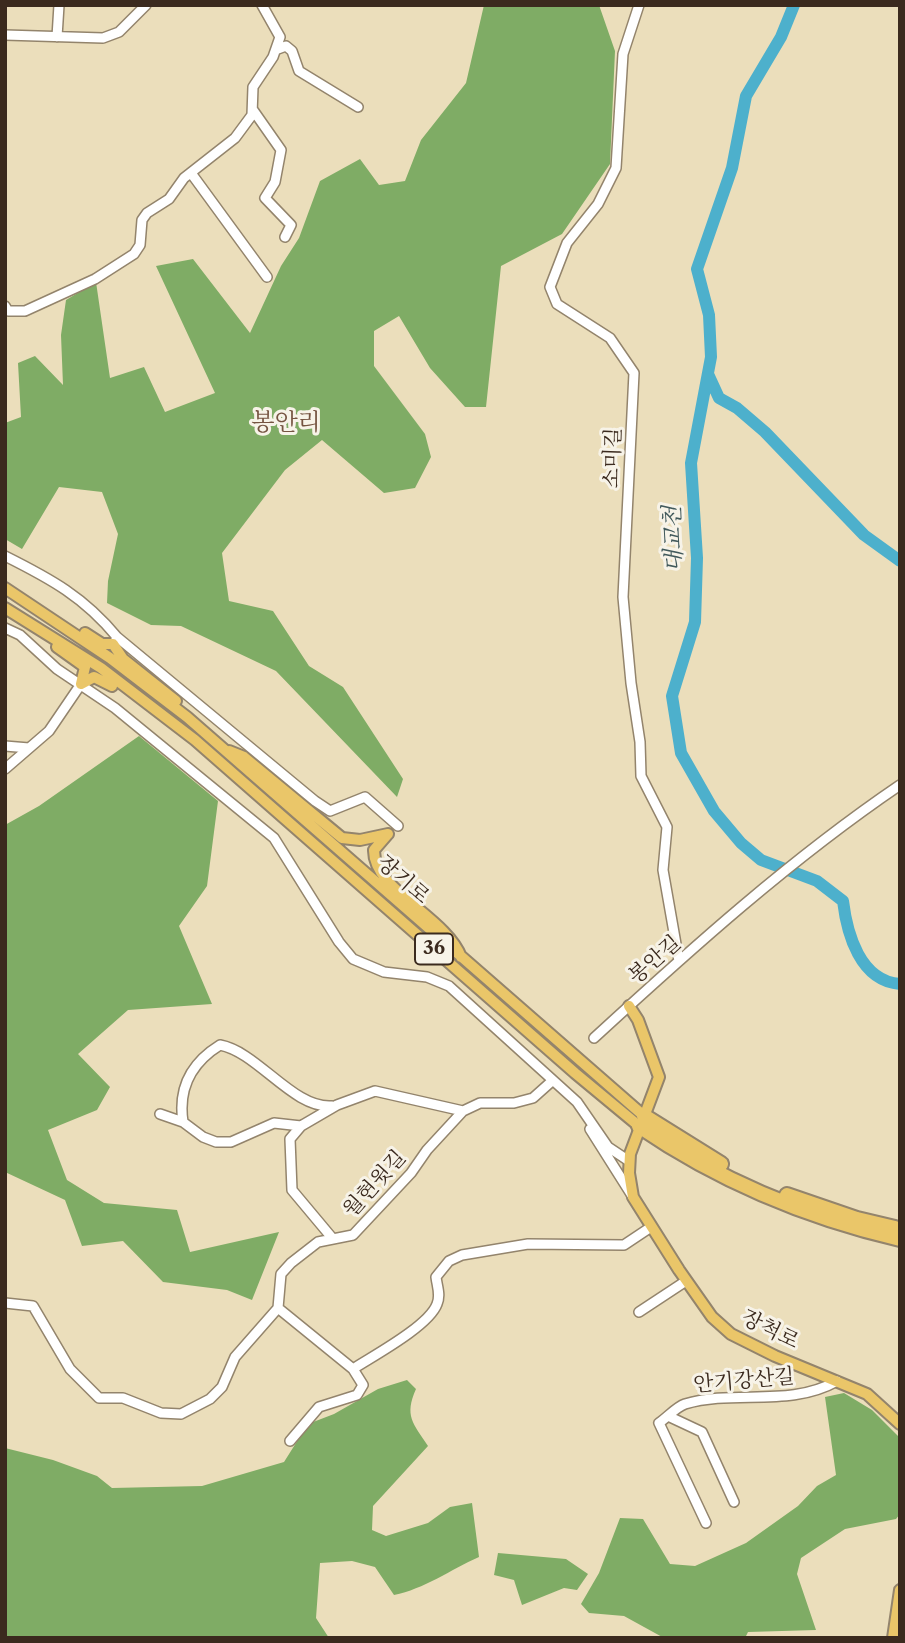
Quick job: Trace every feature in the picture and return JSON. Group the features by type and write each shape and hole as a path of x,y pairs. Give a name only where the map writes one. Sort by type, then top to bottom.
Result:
{"highway":[{"name":"장기로","path":"642,1121 759,1184 858,1219 900,1229"},
{"name":"장기로","path":"642,1121 675,1149 755,1192 855,1228 900,1238"}],"main road":[{"path":"5,580 102,644 115,640 123,659 176,701 187,717"},
{"name":"장기로","path":"5,588 110,658 187,717 642,1121"},
{"name":"장기로","path":"5,608 101,668 231,770 575,1073 642,1121"},
{"path":"50,635 58,649 85,667 81,684"},
{"path":"81,684 94,677 101,678 151,717 162,717"},
{"path":"222,749 244,757 342,838 360,840 388,834 374,850 377,869 451,937 462,959"},
{"path":"629,1006 638,1020 659,1077 628,1161 633,1197"},
{"name":"장척로","path":"633,1197 686,1281 712,1317 731,1334 878,1402 900,1424"},
{"path":"893,1638 900,1590"}],"street":[{"path":"57,37 59,5"},
{"path":"5,35 103,38 119,32 146,5"},
{"path":"5,306 8,311 15,313 25,311 76,289 121,263 140,245 142,220 147,213 169,199 175,187 235,138 253,110 253,87 278,49 281,37 262,5"},
{"name":"소미길","path":"639,5 623,54 616,168 598,204 567,243 550,287 557,304 610,338 634,373 623,597 640,742 641,776 667,827 663,870 679,961"},
{"path":"278,49 286,46 292,51 299,71 358,107"},
{"path":"253,110 281,150 275,182 265,198 291,225 285,237"},
{"path":"191,173 267,277"},
{"path":"5,556 57,582 87,603 115,640 314,801 330,811 365,797 398,826"},
{"path":"5,628 20,635 57,669 115,708 274,838 339,942 353,958 383,972 427,977 449,986 577,1102 608,1147 628,1161"},
{"path":"5,769 49,731 81,684"},
{"path":"5,746 29,748"},
{"name":"봉안길","path":"594,1038 679,961 812,851 900,785"},
{"path":"183,1122 180,1104 186,1081 201,1060 220,1045 236,1050 313,1105 338,1105"},
{"path":"333,1239 292,1190 290,1139 301,1126 338,1105 375,1090 464,1111 480,1103 514,1102 533,1097 552,1081"},
{"path":"577,1102 596,1140 633,1197"},
{"name":"월현윗길","path":"278,1308 281,1274 318,1242 352,1236 464,1111"},
{"path":"160,1114 183,1122 202,1137 216,1142 231,1142 274,1123 301,1126"},
{"path":"353,1369 432,1314 439,1295 436,1277 442,1268 461,1255 528,1244 624,1245 651,1227"},
{"path":"639,1312 686,1281"},
{"path":"5,1303 33,1306 69,1370 99,1398 123,1398 161,1413 181,1414 210,1399 222,1387 235,1357 278,1308 353,1369 363,1385 357,1395 320,1407 290,1441"},
{"name":"안기강산길","path":"706,1523 659,1423 670,1417 681,1405 699,1400 765,1399 812,1393 837,1381"},
{"path":"670,1417 702,1432 734,1502"}],"green space":[{"path":"484,5 599,5 615,51 610,164 562,234 501,266 486,407 465,407 430,368 399,316 374,331 374,366 425,434 431,457 415,488 384,493 322,440 285,470 222,553 229,601 273,611 309,666 343,687 403,779 397,797 276,671 181,626 151,625 107,603 108,581 118,534 102,492 59,487 22,549 5,539 5,423 21,417 18,363 35,356 63,385 61,335 66,300 96,282 110,378 144,367 165,412 215,393 156,266 193,259 250,333 281,266 299,238 320,181 360,159 379,185 405,181 421,140 466,83"},
{"path":"139,736 218,801 207,886 179,926 212,1004 128,1010 78,1054 110,1087 97,1110 48,1130 67,1180 104,1203 177,1210 190,1252 279,1232 252,1300 227,1290 163,1282 123,1241 82,1246 65,1200 5,1172 5,825 39,806"},
{"path":"407,1380 416,1389 412,1398 412,1419 428,1446 373,1506 372,1530 386,1536 428,1523 450,1507 472,1503 479,1557 426,1584 394,1595 375,1567 352,1561 320,1563 316,1618 329,1638 5,1638 5,1448 53,1460 97,1476 112,1488 202,1486 284,1462 308,1424 334,1414 378,1389"},
{"path":"844,1393 872,1410 900,1438 900,1514 896,1519 845,1529 801,1558 797,1574 816,1630 748,1632 745,1638 664,1638 624,1616 589,1613 581,1604 599,1573 620,1518 643,1519 670,1564 695,1566 746,1543 798,1506 817,1486 836,1475 825,1397"},
{"path":"498,1553 566,1559 588,1574 577,1590 564,1588 522,1605 514,1580 494,1575"}],"waterway":[{"name":"대교천","path":"794,5 781,37 746,96 732,168 697,269 709,315 711,357 691,463 697,558 695,622 672,696 681,753 714,811 741,843 761,860 817,881 843,901 852,941 865,965 886,981 900,984"},
{"path":"708,374 719,398 737,408 765,432 864,535 900,561"}],"district":[{"name":"봉안리","path":"286,423"}]}
